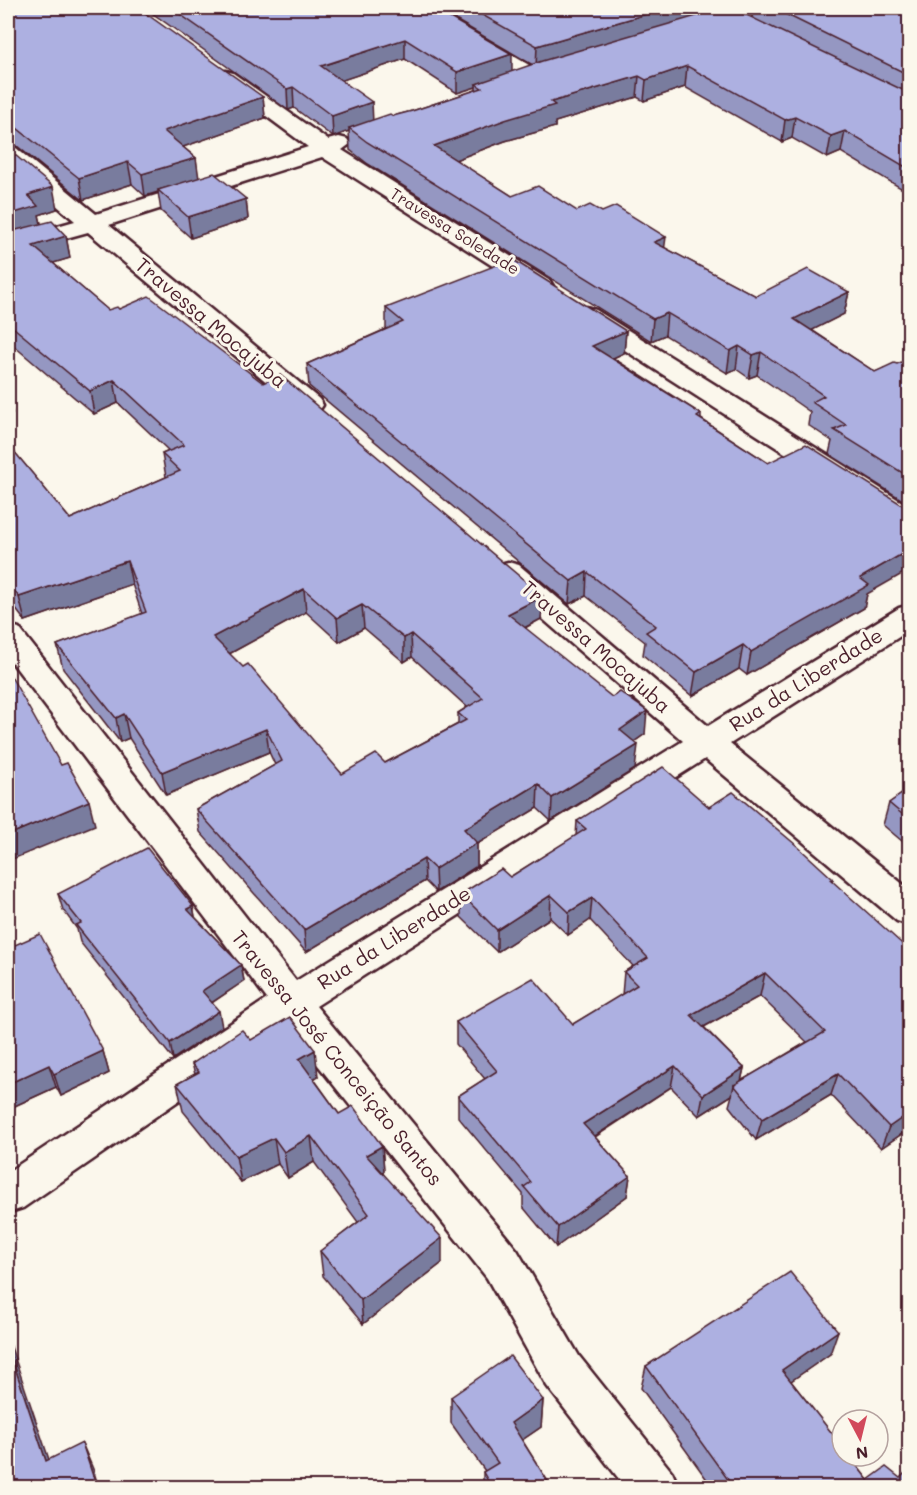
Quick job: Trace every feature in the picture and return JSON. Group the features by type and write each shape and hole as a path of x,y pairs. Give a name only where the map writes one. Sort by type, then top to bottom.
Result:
{"street":[{"path":"418,8 534,76"},
{"path":"683,31 719,12 760,8"},
{"path":"719,12 750,28"},
{"name":"Travessa Soledade","path":"204,62 325,149 909,520"},
{"path":"512,83 557,69"},
{"path":"8,247 92,224 358,138"},
{"name":"Travessa Mocajuba","path":"8,153 330,422"},
{"name":"Travessa Mocajuba","path":"485,552 706,742 909,911"},
{"name":"Rua da Liberdade","path":"8,1195 291,1003 909,615"},
{"name":"Travessa José Conceição Santos","path":"8,636 291,1003 502,1264 563,1371 656,1488"}],"building":[{"path":"8,8 138,8 263,97 164,131 196,158 142,174 128,162 79,178 13,125 8,124"},
{"path":"171,8 433,8 512,54 457,72 405,39 321,66 372,102 332,116 293,87 287,89"},
{"path":"470,8 667,8 537,46"},
{"path":"724,8 732,8 909,93 909,169 845,131 831,136 795,117 785,120 687,66 646,80 639,76 551,102 555,105 505,120 434,146 512,196 538,186 577,211 590,205 602,212 616,206 666,237 654,242 756,296 808,269 849,292 794,319 875,372 909,359 909,477 834,430 846,425 812,402 824,396 761,352 753,355 739,346 730,351 667,313 653,319 367,142 349,128 390,114 393,116 412,111 482,88 476,84 542,61"},
{"path":"773,8 909,8 909,75"},
{"path":"8,149 53,187 28,195 38,206 8,215"},
{"path":"214,173 246,199 188,217 158,190"},
{"path":"52,221 66,236 33,246 108,310 117,307 119,309 149,296 263,383 280,375 543,596 508,614 612,697 620,692 647,711 620,730 638,745 552,798 538,784 464,829 477,843 435,869 424,859 304,930 196,809 282,761 266,729 162,772 124,714 116,718 57,645 146,612 127,561 19,597 8,583 8,444 70,519 180,471 162,454 184,445 114,380 90,391 8,323 8,232","holes":["304,589 337,618 362,605 404,638 411,634 483,698 458,713 466,720 385,763 376,754 342,774 248,664 243,667 213,637"]},
{"path":"512,259 626,331 592,346 701,414 697,417 768,463 806,444 904,506 909,506 909,550 860,578 869,585 751,652 743,645 696,672 646,632 656,626 587,572 571,581 307,364 403,322 386,308"},
{"path":"8,671 61,765 67,763 89,801 8,835"},
{"path":"663,767 709,807 733,792 796,845 833,879 831,880 909,950 909,993 903,997 909,1003 909,1113 889,1127 838,1074 762,1119 734,1085 825,1032 765,973 691,1015 744,1068 703,1095 675,1066 583,1124 630,1176 558,1227 524,1187 531,1182 458,1096 497,1071 456,1022 533,978 573,1024 637,985 624,972 648,958 592,898 569,912 551,895 497,930 461,894 501,869 510,877 586,829 577,821"},
{"path":"909,789 909,820 889,803"},
{"path":"147,848 193,906 187,909 241,965 202,991 219,1011 170,1043 76,925 81,923 58,894"},
{"path":"40,934 103,1051 54,1074 49,1065 8,1084 8,948"},
{"path":"290,1017 315,1050 299,1059 339,1114 353,1106 382,1146 366,1155 442,1238 361,1300 320,1251 369,1214 311,1136 284,1152 274,1138 236,1156 177,1084 199,1072 192,1064 242,1030 251,1040"},
{"path":"790,1272 838,1331 782,1370 830,1431 830,1468 858,1468 868,1480 885,1468 900,1478 909,1469 909,1488 734,1488 646,1366"},
{"path":"8,1347 46,1461 82,1443 97,1488 8,1488"},
{"path":"510,1356 543,1400 511,1423 552,1488 492,1488 483,1472 498,1463 451,1397"}]}
